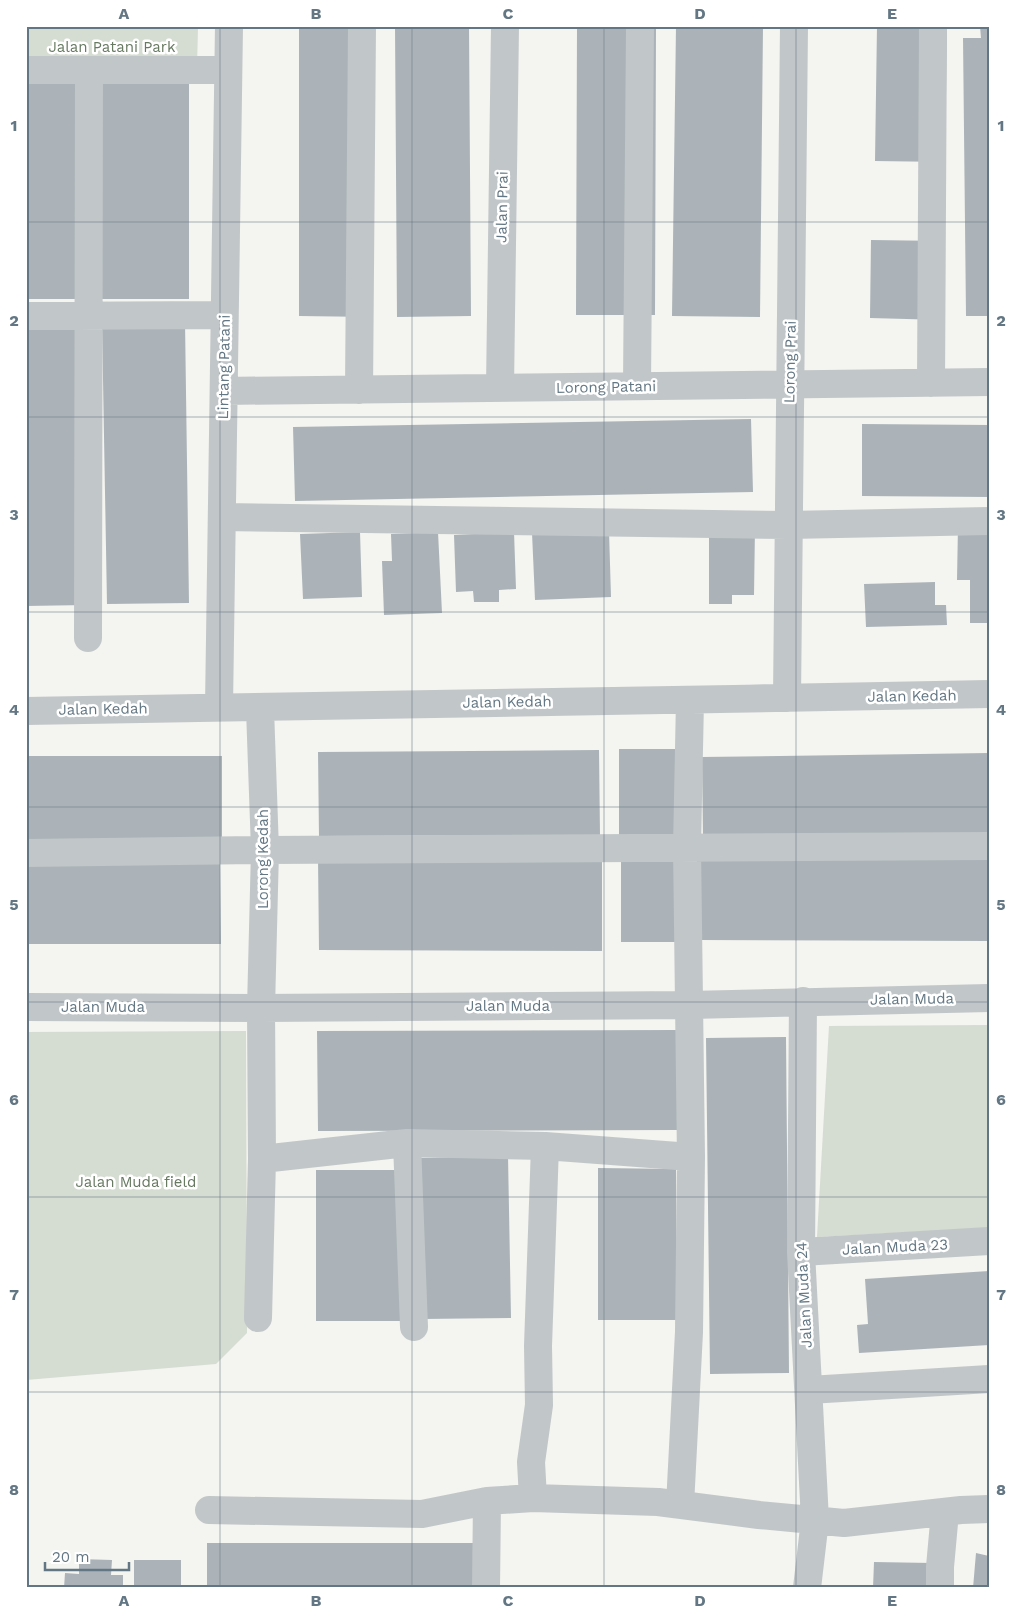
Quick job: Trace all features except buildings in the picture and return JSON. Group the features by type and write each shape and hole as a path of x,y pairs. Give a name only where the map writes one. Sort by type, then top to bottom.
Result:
{"street":[{"name":"Lintang Patani","path":"219,707 229,26"},
{"path":"359,390 362,26"},
{"name":"Jalan Prai","path":"500,388 505,26"},
{"path":"637,386 640,26"},
{"name":"Lorong Prai","path":"787,698 794,26"},
{"path":"931,383 933,26"},
{"path":"26,70 228,70"},
{"path":"88,638 89,70"},
{"path":"26,316 224,315"},
{"name":"Lorong Patani","path":"224,391 989,382"},
{"path":"222,517 788,525 989,520"},
{"name":"Jalan Kedah","path":"26,711 219,707 260,709 423,704 989,694"},
{"path":"680,1505 689,1332 691,1157 687,847 690,700"},
{"name":"Lorong Kedah","path":"258,1318 262,1159 261,1008 265,850 260,709"},
{"path":"26,853 989,846"},
{"name":"Jalan Muda","path":"26,1007 261,1008 690,1005 989,998"},
{"name":"Jalan Muda 24","path":"803,1001 801,1252 815,1520 807,1588"},
{"path":"262,1159 407,1143 545,1146 691,1157"},
{"path":"407,1143 414,1327"},
{"path":"533,1498 532,1462 539,1405 538,1346 545,1146"},
{"name":"Jalan Muda 23","path":"801,1252 989,1241"},
{"path":"808,1390 989,1379"},
{"path":"209,1510 422,1514 487,1501 533,1498 658,1502 844,1523 989,1509"},
{"path":"486,1588 487,1501"},
{"path":"940,1588 945,1512"}],"green space":[{"name":"Jalan Patani Park","path":"26,26 198,26 197,68 26,69"},
{"path":"989,1025 989,1228 817,1237 829,1026"},
{"name":"Jalan Muda field","path":"246,1031 247,1333 216,1364 26,1380 26,1032"}]}
